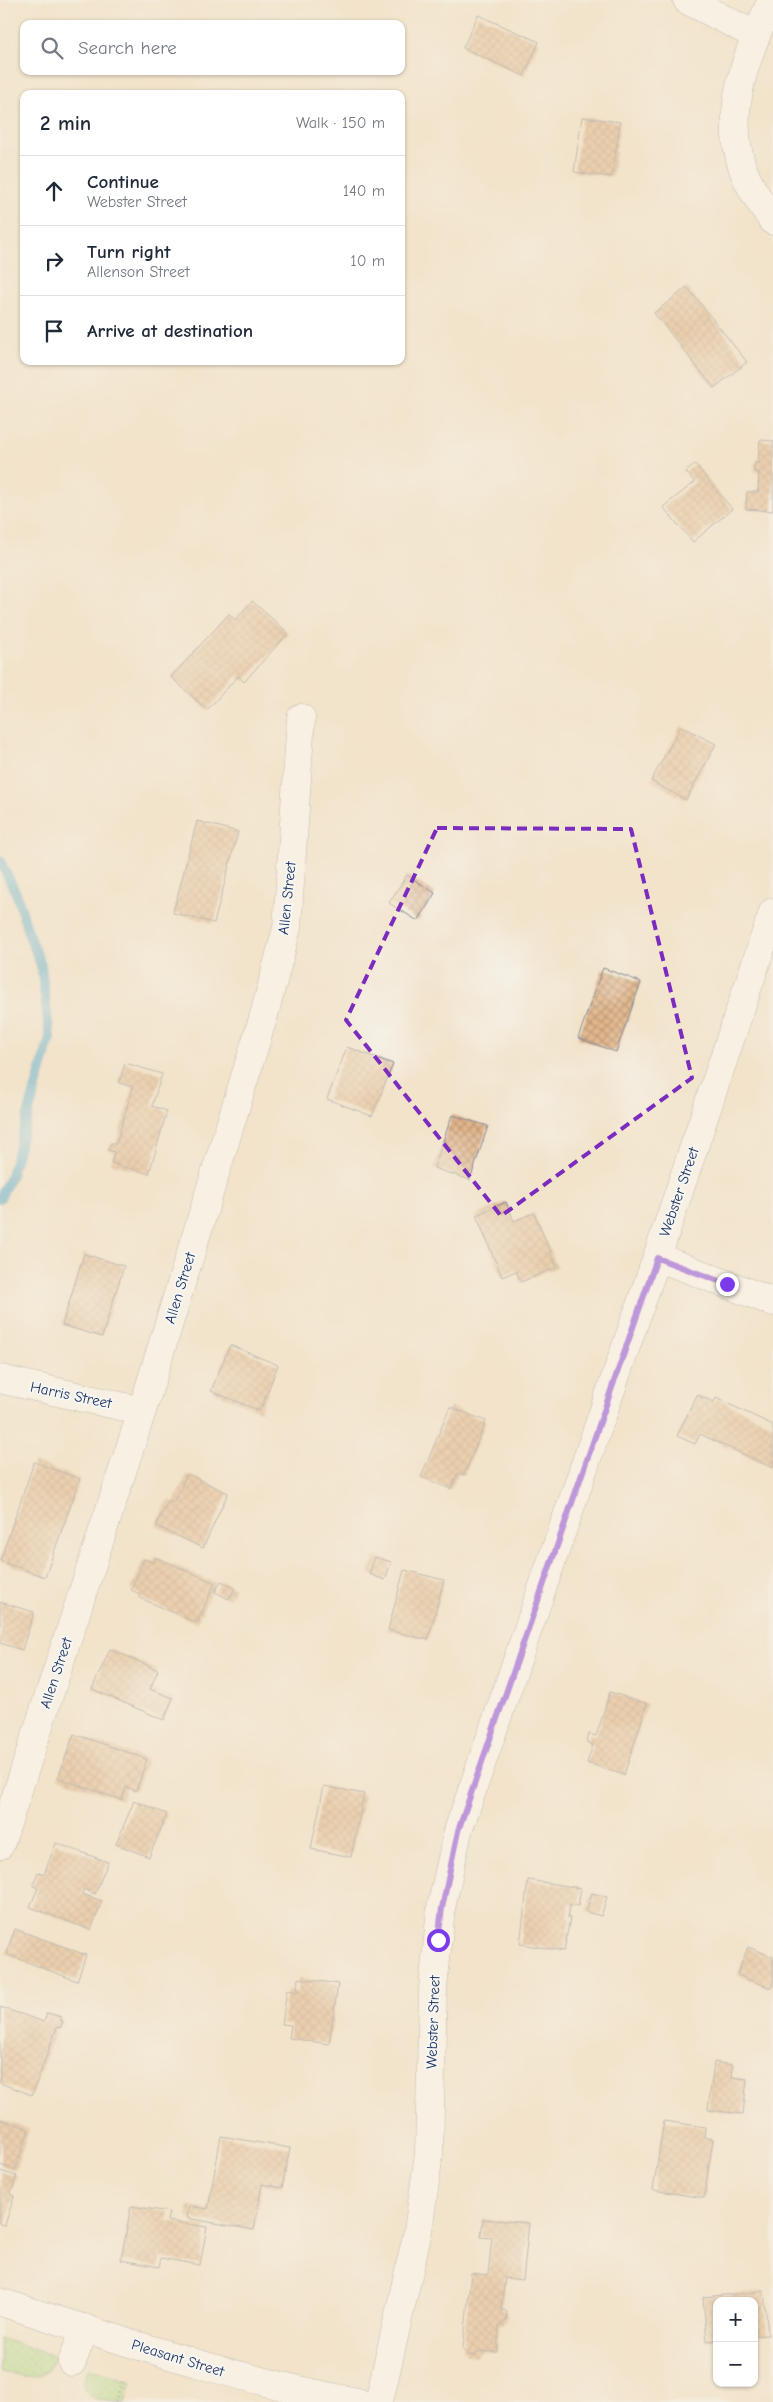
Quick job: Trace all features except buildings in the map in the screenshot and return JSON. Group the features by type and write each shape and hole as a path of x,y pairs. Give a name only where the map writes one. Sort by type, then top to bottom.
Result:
{"street":[{"path":"687,0 755,35"},
{"path":"772,0 755,35 741,80 735,114 738,151 752,189 773,221"},
{"name":"Allen Street","path":"0,1845 142,1411 264,1015 286,928 301,718"},
{"name":"Webster Street","path":"379,2402 418,2231 429,2154 433,1989 442,1908 458,1831 657,1258 773,912"},
{"path":"657,1258 773,1302"},
{"name":"Harris Street","path":"0,1379 142,1411"},
{"name":"Pleasant Street","path":"0,2302 208,2368 273,2385 358,2402"},
{"path":"72,2362 84,2328"}],"path":[{"path":"115,2402 122,2381"}],"highlighted area":[{"path":"437,828 631,829 692,1078 501,1216 346,1020"}],"green space":[{"path":"0,2338 54,2356 45,2372 33,2377 2,2372 0,2370"},
{"path":"89,2368 132,2382 126,2402 99,2400 87,2393 84,2387"}],"waterway":[{"path":"0,861 17,895 29,935 41,965 50,1038 11,1175 0,1198"}],"route":[{"path":"438,1940 442,1908 458,1831 657,1258 727,1284"}]}
